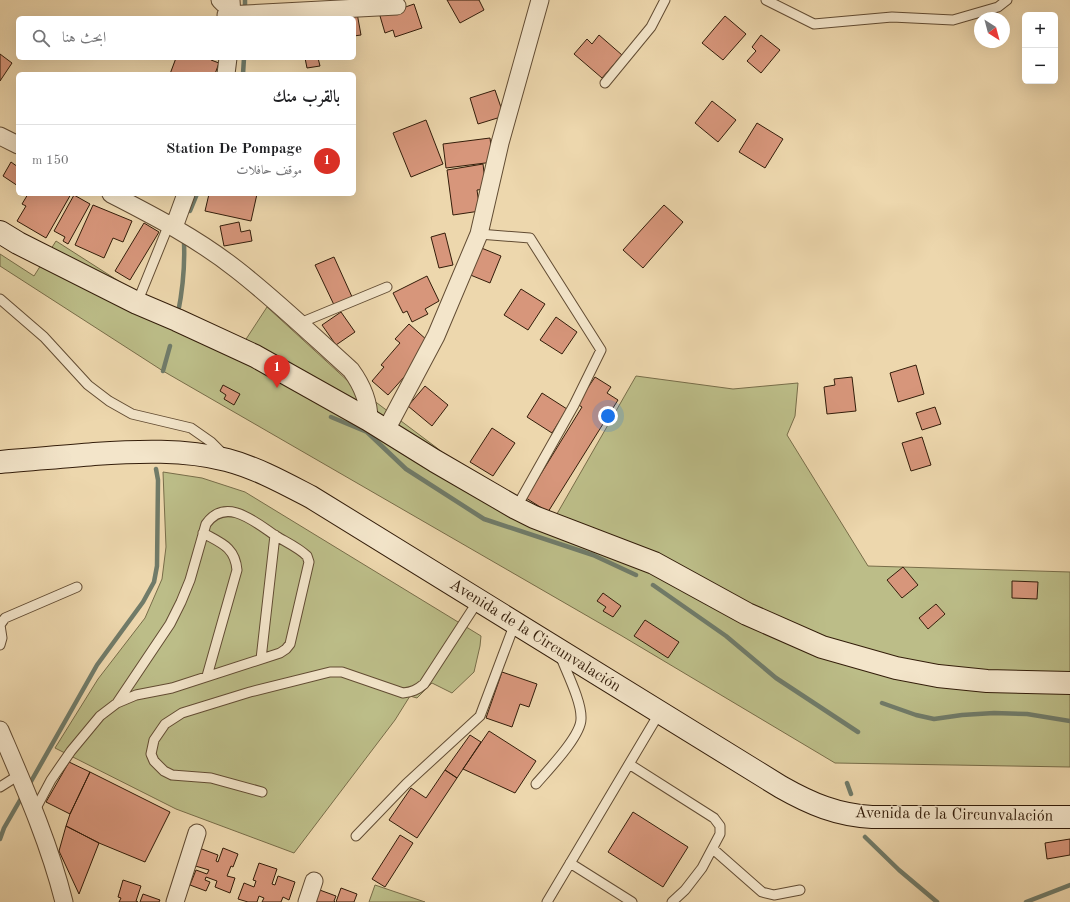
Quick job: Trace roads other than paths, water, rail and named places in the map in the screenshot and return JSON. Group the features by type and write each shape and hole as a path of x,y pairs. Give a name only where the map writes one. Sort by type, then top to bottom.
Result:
{"main road":[{"path":"0,232 18,243 137,303 255,356 377,425 516,508 534,517 654,563 747,614 822,647 896,668 938,676 987,681 1070,683"},
{"name":"Avenida de la Circunvalación","path":"0,462 130,452 193,453 227,460 271,477 311,497 797,796 824,808 842,813 872,817 1070,817"}],"street":[{"path":"377,425 436,336 479,234 500,143 540,0"},
{"path":"228,7 326,5 396,6"},
{"path":"226,72 228,60"},
{"path":"0,136 16,144"},
{"path":"115,196 171,225 236,268 300,323 356,376 377,425"},
{"path":"171,225 185,196"},
{"path":"0,730 26,791 51,856 64,902"},
{"path":"175,902 197,833"},
{"path":"307,902 314,881"}],"lane":[{"path":"605,83 651,27 665,0"},
{"path":"766,0 814,24 892,17 953,20 998,7 1007,0"},
{"path":"137,303 171,225"},
{"path":"479,234 530,238 601,350 574,405 516,508"},
{"path":"300,323 387,287"},
{"path":"0,299 44,337 88,385 109,401 132,414 191,428 211,442 227,460"},
{"path":"0,786 26,791 51,780 71,751 100,716 117,703 136,695 172,688 280,653 286,649 290,644 309,562 305,554 242,514 223,512 210,518 203,533 192,574 181,602 170,624 117,703"},
{"path":"203,533 227,546 235,557 237,570 207,676"},
{"path":"261,659 275,535"},
{"path":"0,645 2,638 0,625 5,618 77,586"},
{"path":"262,792 211,778 172,774 164,771 154,760 152,754 154,740 165,724 182,713 250,692 330,672 342,672 403,693 418,690 424,684 478,601"},
{"path":"356,836 406,784 480,716 515,623"},
{"path":"536,784 576,734 582,721 581,712 573,687 557,649"},
{"path":"547,902 660,712"},
{"path":"629,764 714,818 718,821 721,830 713,849 702,868 685,890 672,902"},
{"path":"713,849 762,892 774,895 800,890"},
{"path":"570,863 632,902"}],"waterway":[{"path":"245,0 245,10"},
{"path":"243,72 244,60"},
{"path":"190,211 196,196"},
{"path":"178,313 183,278 184,242"},
{"path":"163,371 170,346"},
{"path":"331,417 367,432 406,469 484,519 593,555 636,575"},
{"path":"29,785 97,665 143,602 154,582 157,566 158,480 156,469"},
{"path":"653,585 726,636 776,678 858,732"},
{"path":"882,703 916,715 934,719 994,713 1027,714 1070,721"},
{"path":"847,783 851,794"},
{"path":"0,839 4,828 23,795"},
{"path":"865,837 899,870 937,902"},
{"path":"1026,902 1070,885"}],"place":[{"name":"Station De Pompage","path":"277,388"}]}
